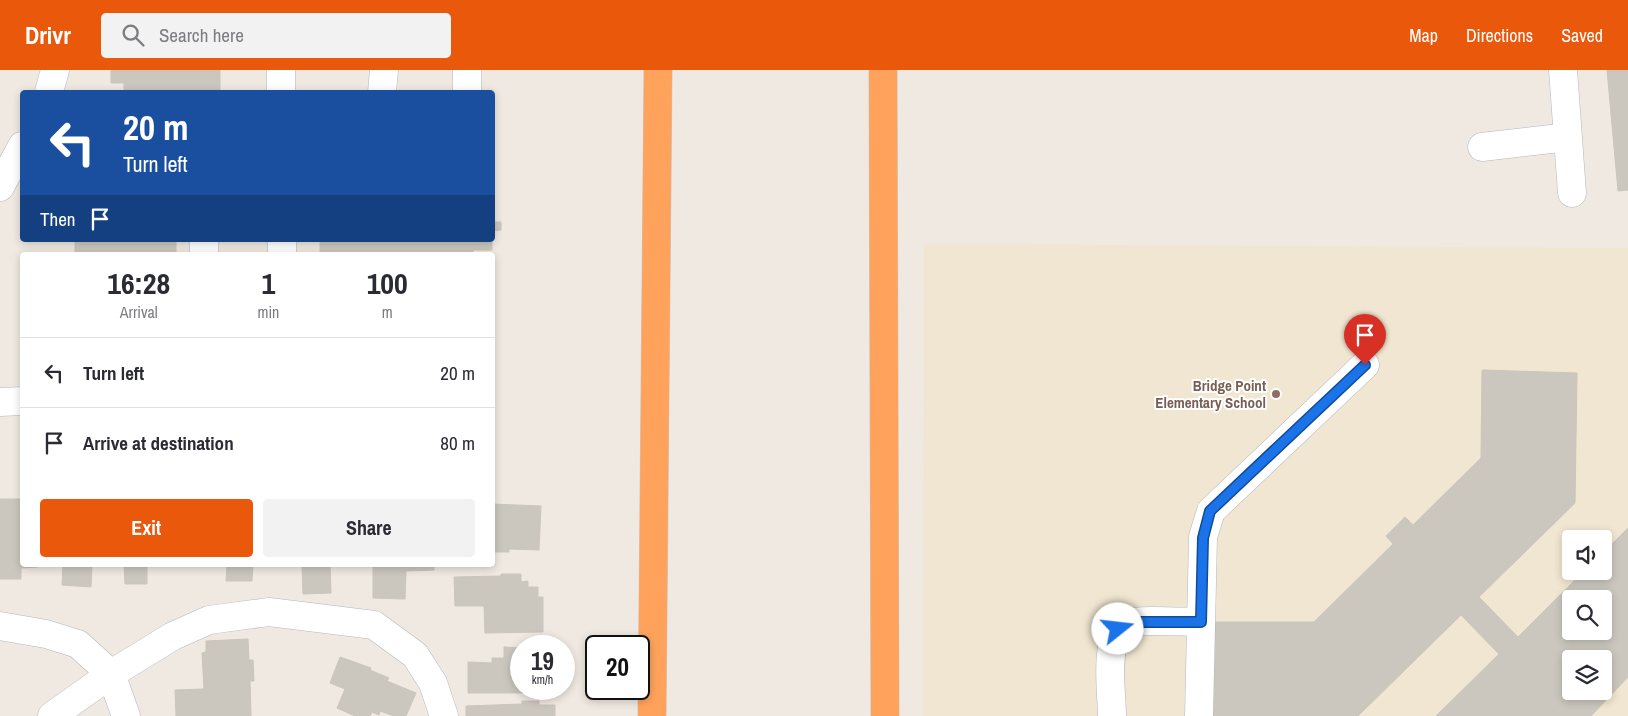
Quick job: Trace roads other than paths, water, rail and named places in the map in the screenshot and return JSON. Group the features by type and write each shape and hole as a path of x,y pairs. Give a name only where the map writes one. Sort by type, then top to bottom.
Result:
{"highway":[{"path":"652,716 658,70"},
{"path":"883,70 884,716"}],"street":[{"path":"50,90 56,70"},
{"path":"281,70 281,90"},
{"path":"382,90 384,70"},
{"path":"467,70 467,90"},
{"path":"1563,70 1572,193"},
{"path":"1482,147 1568,137"},
{"path":"3,175 20,149"},
{"path":"1199,716 1203,538 1210,511 1365,365"},
{"path":"0,402 20,401"},
{"path":"52,716 111,674 174,636 209,620 269,612 374,625 415,655 433,683 444,716"},
{"path":"1112,716 1112,641 1118,629 1130,622 1201,622"},
{"path":"0,626 46,634 78,644 111,674 126,716"}],"place":[{"name":"Bridge Point Elementary School","path":"1276,394"}]}
